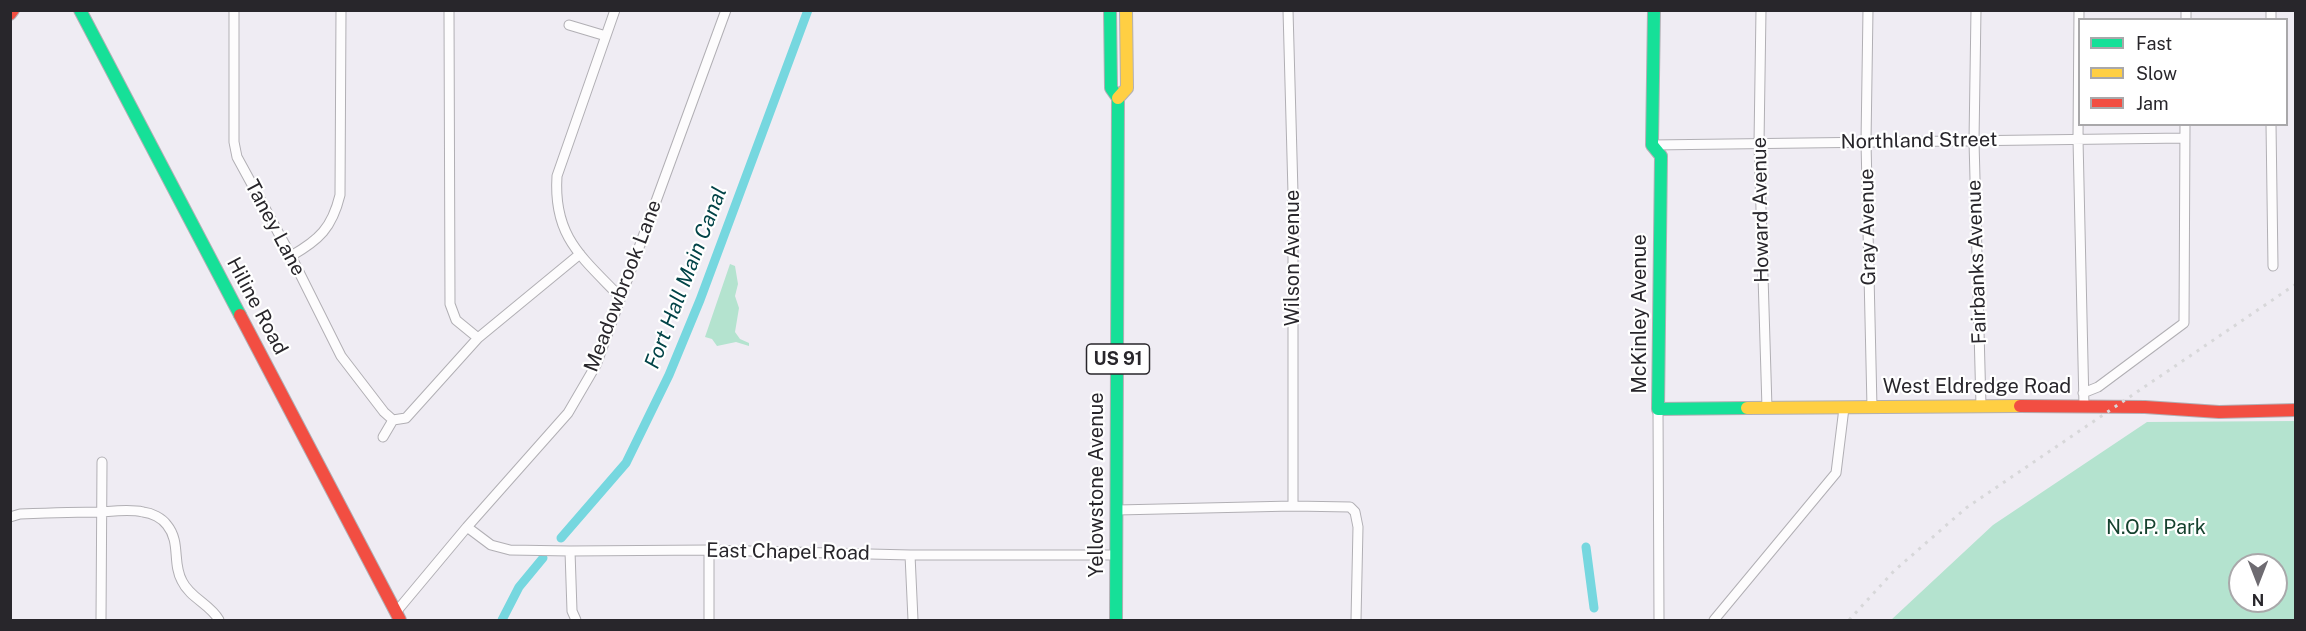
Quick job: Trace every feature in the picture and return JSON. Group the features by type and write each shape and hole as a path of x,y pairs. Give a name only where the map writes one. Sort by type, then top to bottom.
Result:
{"street":[{"name":"Hiline Road","path":"80,10 398,616"},
{"name":"Taney Lane","path":"234,10 234,142 237,157 291,256 341,356 384,412 393,420"},
{"path":"291,256 310,245 324,232 335,214 339,195 341,10"},
{"path":"449,10 450,304 456,320 478,338"},
{"path":"615,10 557,176 556,197 561,223 570,242 621,298"},
{"name":"Meadowbrook Lane","path":"398,616 467,527 568,413 596,365 726,10"},
{"name":"Yellowstone Avenue","path":"1110,10 1111,88 1118,98 1116,621"},
{"name":"Yellowstone Avenue","path":"1118,98 1127,88 1126,10"},
{"name":"Wilson Avenue","path":"1288,10 1293,193 1293,506"},
{"name":"McKinley Avenue","path":"1654,10 1652,145 1661,156 1658,409 1659,621"},
{"name":"Howard Avenue","path":"1761,10 1759,143 1767,408"},
{"name":"Gray Avenue","path":"1868,10 1866,142 1872,407"},
{"name":"Fairbanks Avenue","path":"1976,10 1974,141 1981,406"},
{"path":"569,25 606,36"},
{"path":"2078,126 2084,406"},
{"path":"2083,393 2098,387 2184,323 2185,126"},
{"path":"2271,126 2273,266"},
{"name":"Northland Street","path":"1652,145 2185,138"},
{"path":"383,437 393,420 406,418 478,338 580,254"},
{"name":"West Eldredge Road","path":"1658,409 2084,406 2219,412 2295,410"},
{"path":"1714,621 1836,473 1844,408"},
{"path":"102,462 102,621"},
{"path":"1117,510 1350,507 1355,512 1358,527 1356,621"},
{"path":"10,517 20,514 143,511 154,515 166,524 175,538 178,554 177,568 182,581 194,596 213,610 219,621"},
{"name":"East Chapel Road","path":"467,527 491,545 510,550 1116,555"},
{"path":"709,550 709,621"},
{"path":"570,551 572,611 576,621"},
{"path":"910,555 913,621"}],"green space":[{"path":"730,264 735,266 738,284 735,296 739,308 735,332 740,339 749,343 749,346 736,342 717,346 712,339 705,337"},
{"name":"N.O.P. Park","path":"2295,421 2295,620 1891,620 1993,525 2147,422"}],"waterway":[{"name":"Fort Hall Main Canal","path":"561,538 626,463 669,375 700,300 808,10"},
{"path":"1586,547 1594,608"},
{"name":"Fort Hall Main Canal","path":"502,620 519,587 543,558"}],"railway":[{"path":"1849,620 1894,571 1966,508 2296,284"}],"traffic: fast":[{"path":"80,10 240,315"},
{"path":"1110,10 1111,88 1118,98 1116,620"},
{"path":"1654,10 1652,145 1661,156 1658,409 1747,408"}],"traffic: slow":[{"path":"1118,98 1127,88 1126,10"},
{"path":"1747,408 2020,406"}],"traffic: jam":[{"path":"10,14 13,10"},
{"path":"240,315 400,620"},
{"path":"2020,406 2145,407 2219,412 2296,410"}]}
